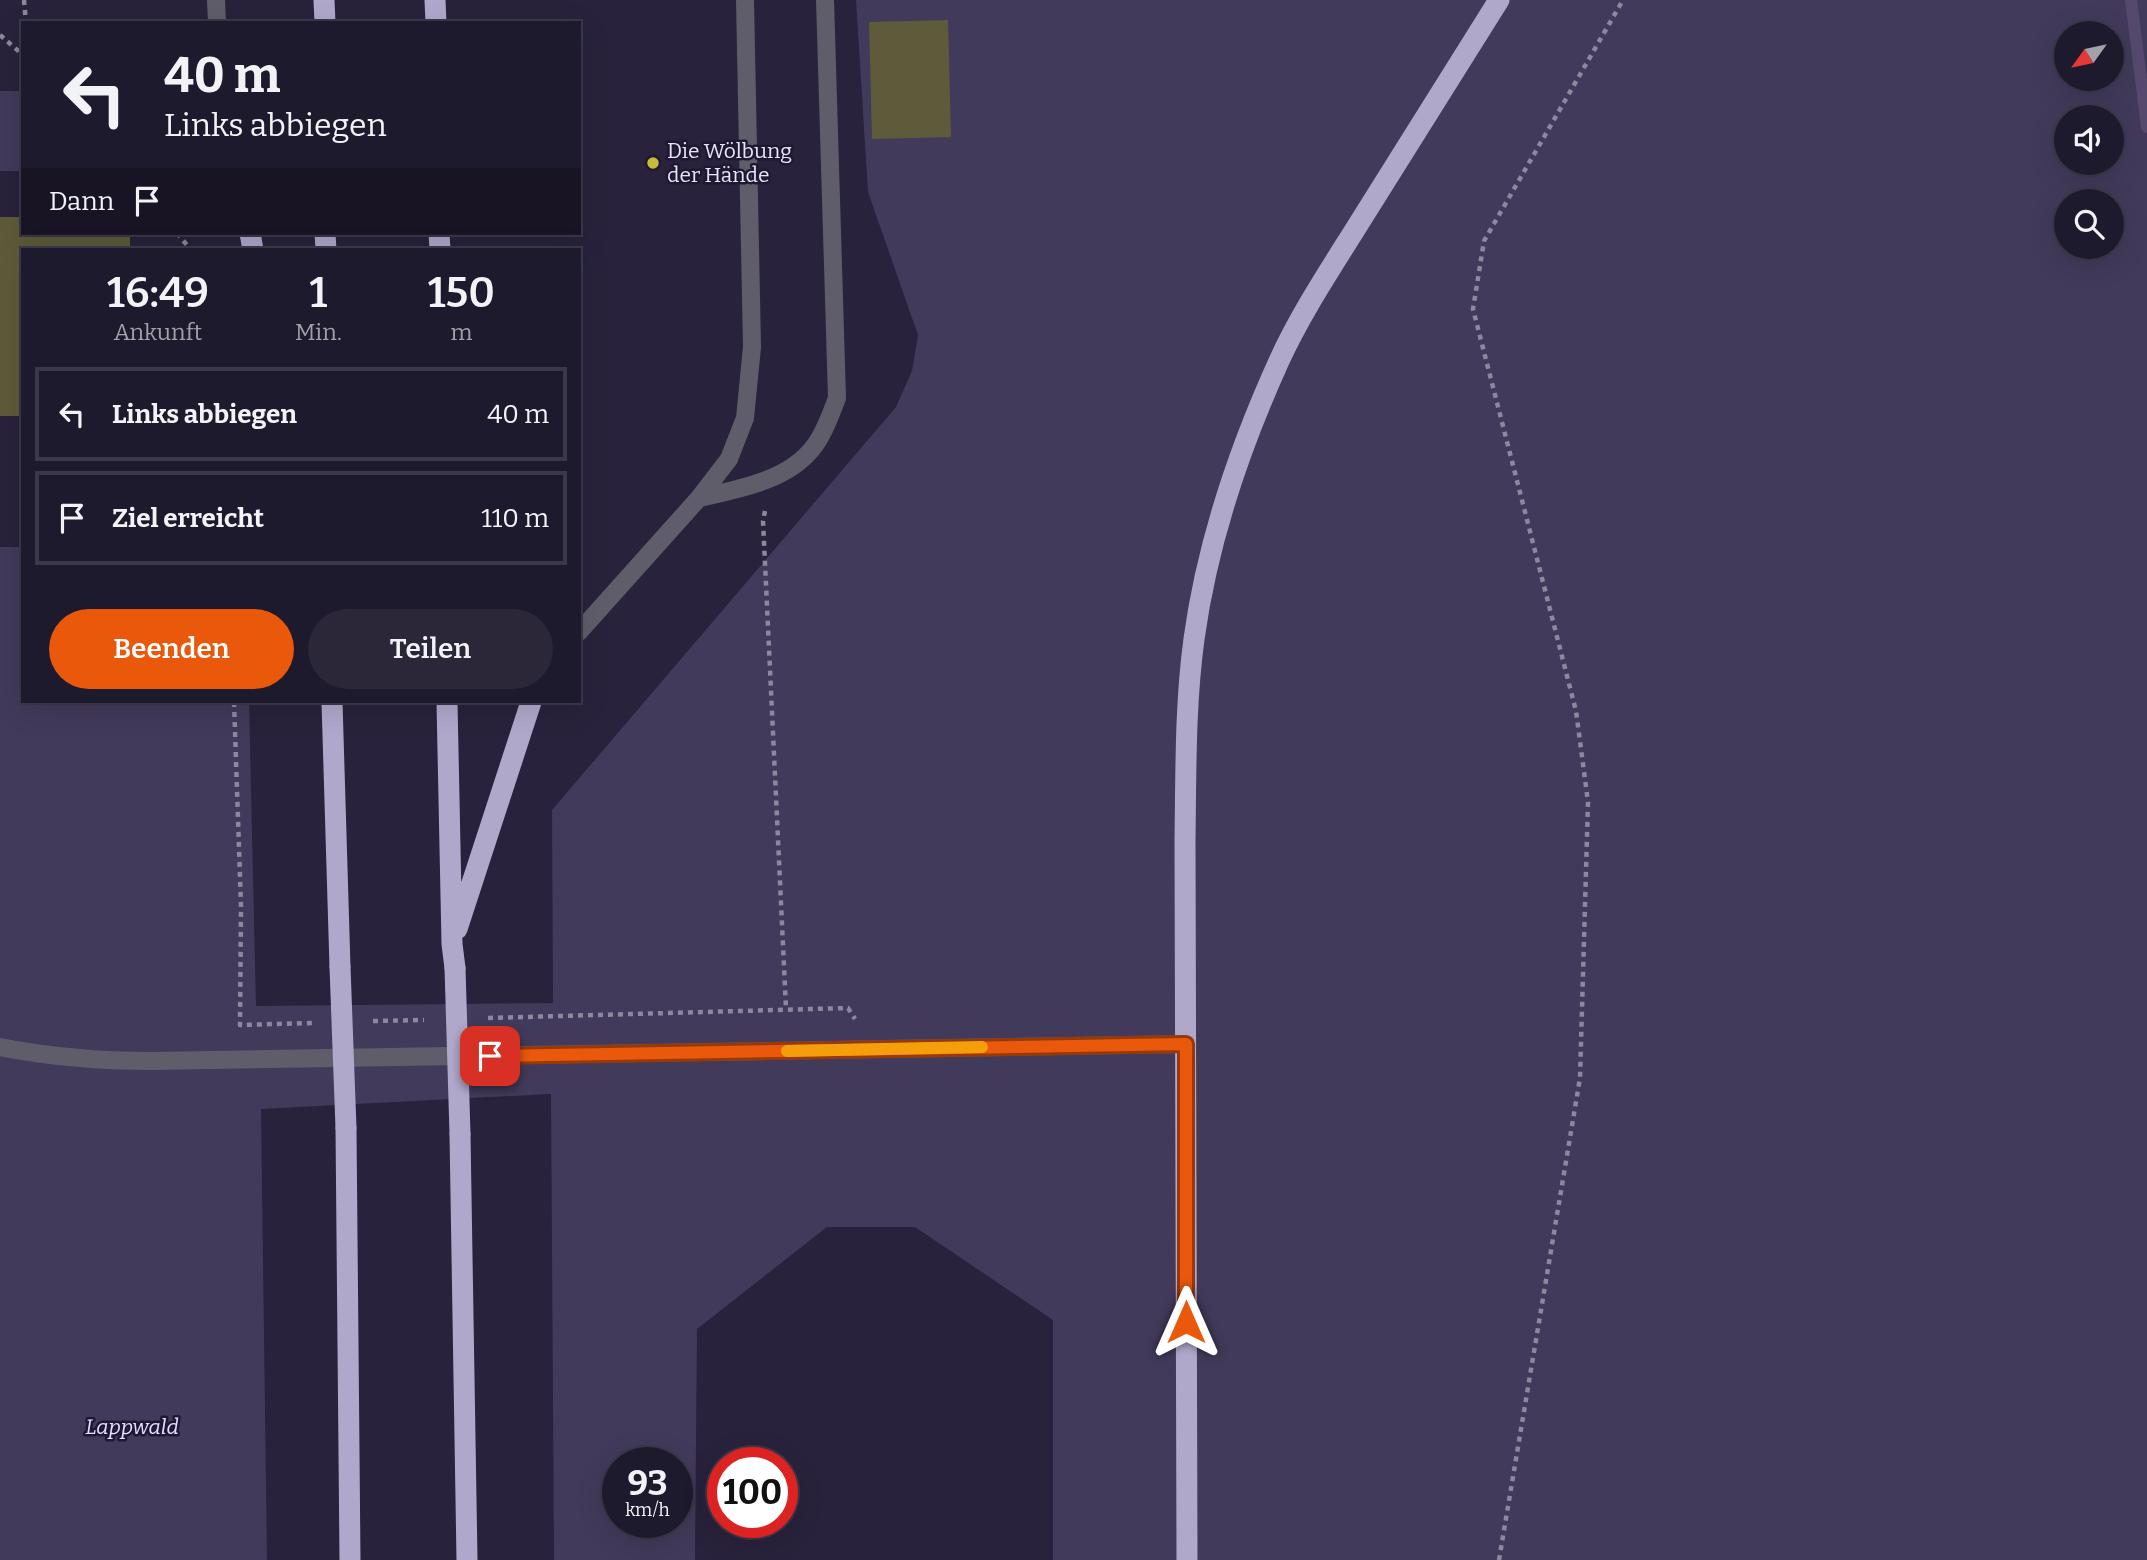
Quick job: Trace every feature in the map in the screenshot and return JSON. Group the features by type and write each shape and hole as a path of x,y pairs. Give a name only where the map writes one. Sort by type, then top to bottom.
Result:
{"highway":[{"path":"324,0 324,21"},
{"path":"435,0 436,21"},
{"path":"1187,1560 1185,840 1188,722 1194,639 1210,559 1228,492 1251,427 1280,359 1341,251 1499,0"},
{"path":"331,703 346,1128 350,1560"},
{"path":"447,703 452,944 460,1134 467,1560"},
{"path":"452,944 531,703"}],"lane":[{"path":"216,0 217,21"},
{"path":"581,630 699,498 729,459 745,418 751,359 745,0"},
{"path":"699,498 754,485 791,469 818,440 838,398 825,0"},
{"path":"0,1047 43,1056 129,1061 1186,1044"}],"path":[{"path":"24,0 26,21"},
{"path":"1499,1560 1580,1077 1588,802 1576,711 1473,309 1484,242 1623,0"},
{"path":"0,36 21,53"},
{"path":"770,478 763,521 786,1009"},
{"path":"234,703 241,906 240,1025 322,1022"},
{"path":"486,1018 848,1008 873,1049"},
{"path":"363,1021 431,1019"}],"green space":[{"name":"Lappwald","path":"856,0 2147,0 2147,1560 1053,1560 1053,1320 915,1227 827,1227 697,1329 695,1560 554,1560 551,1094 261,1109 267,1560 0,1560 0,547 21,547 21,703 249,703 256,1006 553,1003 552,810 896,407 912,371 918,335 868,192"},
{"path":"0,91 21,91 21,171 0,171"}],"building":[{"path":"948,20 951,137 872,139 869,22"},
{"path":"0,217 21,217 21,235 130,235 130,248 21,248 21,416 0,416"}],"waterway":[{"path":"2131,0 2147,127"}],"slow traffic":[{"path":"787,1051 982,1047"}],"place":[{"name":"Die Wölbung der Hände","path":"653,163"}],"route":[{"path":"490,1056 1186,1044 1186,1322"}]}
